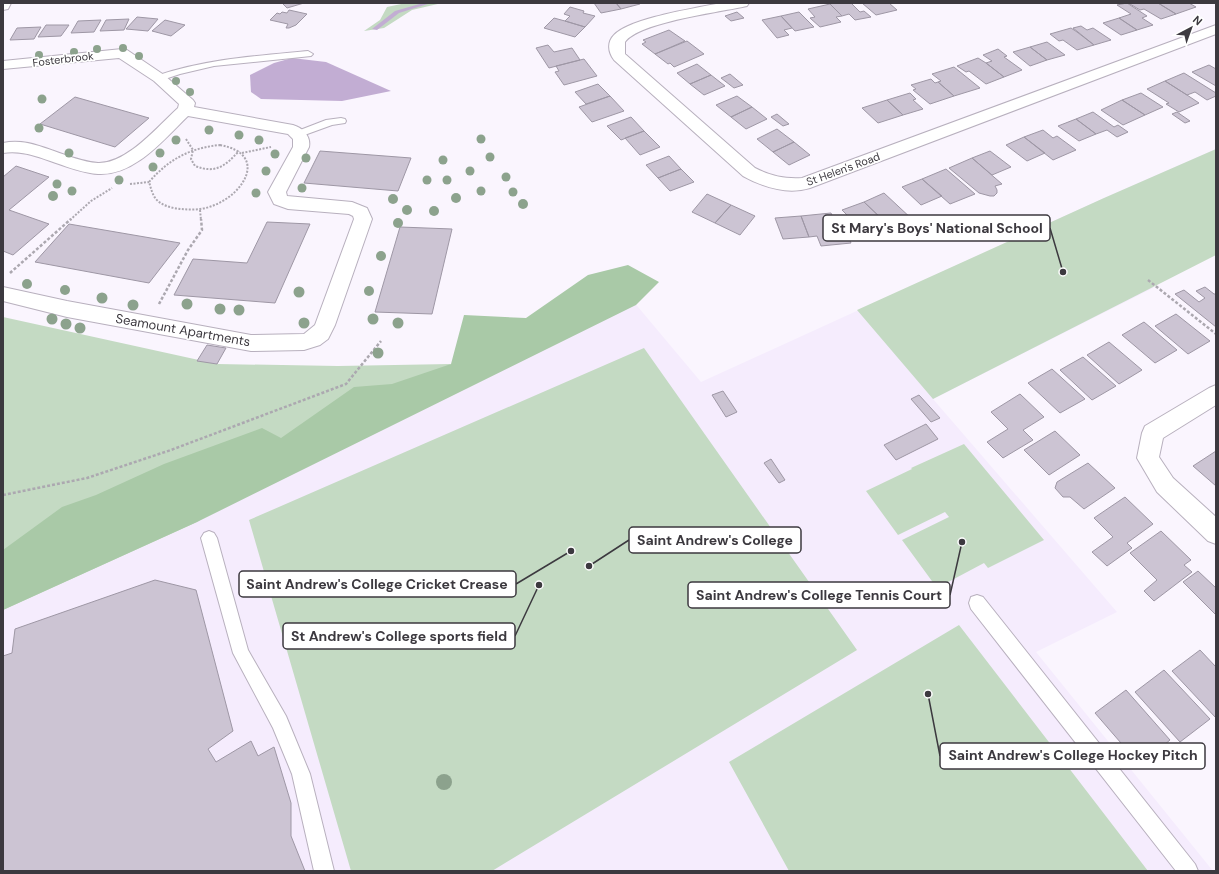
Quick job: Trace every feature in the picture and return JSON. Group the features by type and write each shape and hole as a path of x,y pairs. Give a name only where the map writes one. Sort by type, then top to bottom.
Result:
{"street":[{"name":"St Helen's Road","path":"742,3 649,24 634,29 621,36 617,42 617,51 619,57 749,172 764,181 789,186 804,184 1216,29"},
{"name":"Fosterbrook","path":"3,65 122,53 159,78"},
{"path":"3,148 9,146 21,146 89,168 113,167 133,157 185,110 187,103 159,78"},
{"path":"185,110 293,130 299,134"},
{"name":"Seamount Apartments","path":"3,294 148,325 224,339 251,342 304,342 313,339 321,333 326,325 363,219 361,212 352,208 288,203 280,200 277,192 301,147 302,141 299,134"},
{"path":"1216,394 1153,433 1148,458 1165,485 1216,533"}],"lane":[{"path":"159,78 177,70 210,63 308,54"},
{"path":"299,134 330,122 341,121"},
{"path":"209,538 241,653 280,722 301,774 324,871"},
{"path":"977,602 1188,871"}],"path":[{"path":"169,125 178,127 193,150 191,159 195,166 203,170 212,170 229,162 239,151"},
{"path":"126,185 149,182 167,162 179,155 205,146 220,145 231,147 239,151 242,153 249,169 247,178 240,188 216,205 200,210 173,208 162,204 155,197 149,182"},
{"path":"9,275 91,201 114,187"},
{"path":"148,325 188,250 202,230 200,210"},
{"path":"1148,280 1216,334"},
{"path":"3,496 87,478 171,450 346,384 381,341"}],"shaded area":[{"path":"292,58 326,62 391,91 342,101 261,99 251,92 250,75 274,63"},
{"path":"1216,149 1153,288 933,399 1117,612 1036,652 1213,871 3,871 3,610 197,522 628,295 701,382 1104,198"}],"green space":[{"path":"406,3 442,3 412,10 384,28 364,31 380,20 387,7"},
{"path":"1216,149 1216,255 933,399 857,310 1104,198"},
{"path":"628,265 659,282 636,305 197,522 3,610 3,550 62,507 96,495 164,464 262,428 281,438 354,387 392,384 451,364 464,315 526,318 588,275"},
{"path":"3,317 217,364 338,366 451,364 197,522 3,610"},
{"path":"644,348 857,650 492,871 351,871 249,520"},
{"path":"964,444 1044,540 988,568 984,563 937,588 902,540 949,517 945,512 898,535 866,491 912,469 911,468"},
{"path":"959,625 1148,871 789,871 729,762"}],"building":[{"path":"282,3 304,3 287,8"},
{"path":"594,3 616,3 621,9 601,13"},
{"path":"616,3 639,3 640,4 621,9"},
{"path":"851,3 860,12 864,11 871,17 855,20 849,14 842,16 830,4"},
{"path":"862,3 889,3 897,10 876,15"},
{"path":"1127,3 1147,16 1142,18 1153,25 1137,30 1119,18 1131,14 1117,5"},
{"path":"1158,3 1176,14 1161,19 1144,9 1140,10 1130,4"},
{"path":"1158,3 1189,3 1196,7 1176,14"},
{"path":"830,4 842,16 836,17 841,22 820,27 810,18 815,17 808,9"},
{"path":"570,7 584,11 583,13 595,16 585,27 565,21 570,16 564,14"},
{"path":"289,10 307,14 296,25 289,28 286,28 288,24 270,20 277,13 287,13"},
{"path":"737,12 744,18 731,21 725,16"},
{"path":"799,12 814,27 795,31 781,16"},
{"path":"781,16 792,28 784,30 789,35 777,38 762,20"},
{"path":"137,17 158,19 148,31 126,29"},
{"path":"554,18 585,27 575,37 544,28"},
{"path":"1119,18 1137,30 1121,35 1103,23"},
{"path":"129,19 124,30 100,31 106,20"},
{"path":"101,20 94,32 71,33 78,21"},
{"path":"165,20 185,25 171,36 152,31"},
{"path":"46,25 69,25 61,36 38,37"},
{"path":"1081,26 1087,30 1093,28 1111,40 1094,45 1073,28"},
{"path":"41,27 34,39 10,40 17,28"},
{"path":"1071,28 1094,45 1077,50 1063,40 1059,41 1050,34"},
{"path":"669,30 685,41 655,54 642,44 646,42 643,40"},
{"path":"687,41 704,54 674,67 655,54"},
{"path":"1047,42 1065,55 1047,60 1030,47"},
{"path":"548,45 554,52 572,48 580,60 549,68 536,48"},
{"path":"1030,47 1047,60 1030,66 1013,52"},
{"path":"998,49 1007,56 1004,57 1022,70 1004,77 986,63 992,61 983,55"},
{"path":"978,58 1004,77 986,84 969,71 966,72 957,66"},
{"path":"584,59 597,76 564,85 555,72 559,71 556,66"},
{"path":"697,64 711,75 690,84 677,73"},
{"path":"1209,65 1216,69 1216,86 1192,72"},
{"path":"954,67 980,88 954,96 938,82 941,81 932,74"},
{"path":"1184,73 1216,93 1216,96 1207,100 1195,92 1187,95 1165,81"},
{"path":"730,74 743,85 734,88 721,78"},
{"path":"711,75 725,86 704,95 690,84"},
{"path":"931,79 935,83 938,82 954,96 930,104 913,90 916,89 911,85"},
{"path":"1165,81 1199,103 1179,112 1166,104 1169,103 1147,89"},
{"path":"598,84 610,96 586,104 575,92"},
{"path":"910,93 916,99 913,100 923,109 903,115 887,100"},
{"path":"1141,93 1163,107 1145,115 1122,100"},
{"path":"610,96 624,111 592,122 579,107"},
{"path":"737,96 752,107 731,117 716,105"},
{"path":"75,97 149,118 115,147 40,124"},
{"path":"887,100 903,115 878,123 862,108"},
{"path":"1122,100 1145,115 1123,125 1101,110"},
{"path":"752,107 767,119 746,129 731,117"},
{"path":"1093,112 1114,127 1118,125 1128,132 1117,137 1107,130 1096,134 1076,119"},
{"path":"1177,112 1190,121 1185,123 1172,114"},
{"path":"777,114 789,124 783,126 771,117"},
{"path":"631,117 644,131 621,140 607,126"},
{"path":"1076,119 1096,134 1079,141 1058,126"},
{"path":"777,129 794,142 773,152 757,139"},
{"path":"1043,130 1053,138 1057,136 1076,150 1053,160 1024,137"},
{"path":"644,131 660,147 640,155 625,138"},
{"path":"1024,137 1045,153 1027,161 1006,145"},
{"path":"794,142 810,155 789,165 773,152"},
{"path":"320,151 411,158 398,191 304,183"},
{"path":"990,151 1011,167 992,175 972,158"},
{"path":"669,156 681,169 658,178 646,165"},
{"path":"972,158 1002,184 995,186 997,193 994,196 979,193 949,168"},
{"path":"16,166 49,177 9,210 49,224 13,255 3,251 3,177"},
{"path":"681,169 694,182 670,191 658,178"},
{"path":"946,169 975,194 950,204 922,179"},
{"path":"922,179 942,196 921,205 902,187"},
{"path":"884,193 913,220 899,226 890,217 883,220 864,202"},
{"path":"707,194 731,205 715,223 692,212"},
{"path":"864,202 892,229 880,233 871,224 861,229 842,210"},
{"path":"731,205 755,216 740,235 715,223"},
{"path":"831,213 837,226 843,225 851,243 821,246 817,236 809,237 801,216"},
{"path":"801,216 809,237 783,239 775,218"},
{"path":"267,222 310,224 275,303 174,295 193,259 247,263"},
{"path":"69,224 180,243 149,283 35,262"},
{"path":"400,227 452,229 432,314 375,312"},
{"path":"1205,287 1216,294 1216,327 1175,294 1184,290 1199,302 1205,298 1196,291"},
{"path":"1176,314 1210,341 1188,354 1155,326"},
{"path":"1144,322 1177,350 1155,363 1122,335"},
{"path":"1109,342 1142,370 1119,384 1087,355"},
{"path":"207,345 226,348 217,364 197,361"},
{"path":"1083,357 1116,386 1092,400 1060,370"},
{"path":"1052,369 1085,399 1060,413 1028,383"},
{"path":"723,391 737,412 726,417 712,395"},
{"path":"1020,394 1044,417 1023,430 1033,440 1003,458 987,442 1008,429 991,412"},
{"path":"919,395 940,418 931,422 911,399"},
{"path":"926,424 938,439 896,460 884,445"},
{"path":"1055,431 1080,455 1049,475 1024,450"},
{"path":"1216,451 1216,486 1193,466"},
{"path":"771,459 785,480 779,483 764,463"},
{"path":"1088,463 1115,488 1084,509 1070,497 1063,497 1055,488 1057,482"},
{"path":"1125,497 1153,524 1127,543 1132,548 1107,566 1092,552 1113,537 1094,518"},
{"path":"1161,531 1191,560 1184,565 1192,572 1154,601 1144,591 1157,580 1130,553"},
{"path":"1198,571 1216,588 1216,615 1183,582"},
{"path":"155,580 196,590 233,731 208,749 216,762 251,741 258,756 274,747 291,803 291,836 305,871 3,871 3,656 12,653 15,629"},
{"path":"1200,650 1216,667 1216,718 1172,671"},
{"path":"1164,670 1210,719 1180,742 1135,692"},
{"path":"1126,690 1170,740 1140,765 1095,713"}],"waterway":[{"path":"375,29 397,12 428,3"}],"place":[{"name":"St Mary's Boys' National School","path":"1063,272"},
{"name":"Saint Andrew's College Tennis Court","path":"962,542"},
{"name":"Saint Andrew's College Cricket Crease","path":"571,551"},
{"name":"Saint Andrew's College","path":"589,566"},
{"name":"St Andrew's College sports field","path":"539,585"},
{"name":"Saint Andrew's College Hockey Pitch","path":"928,694"}]}
